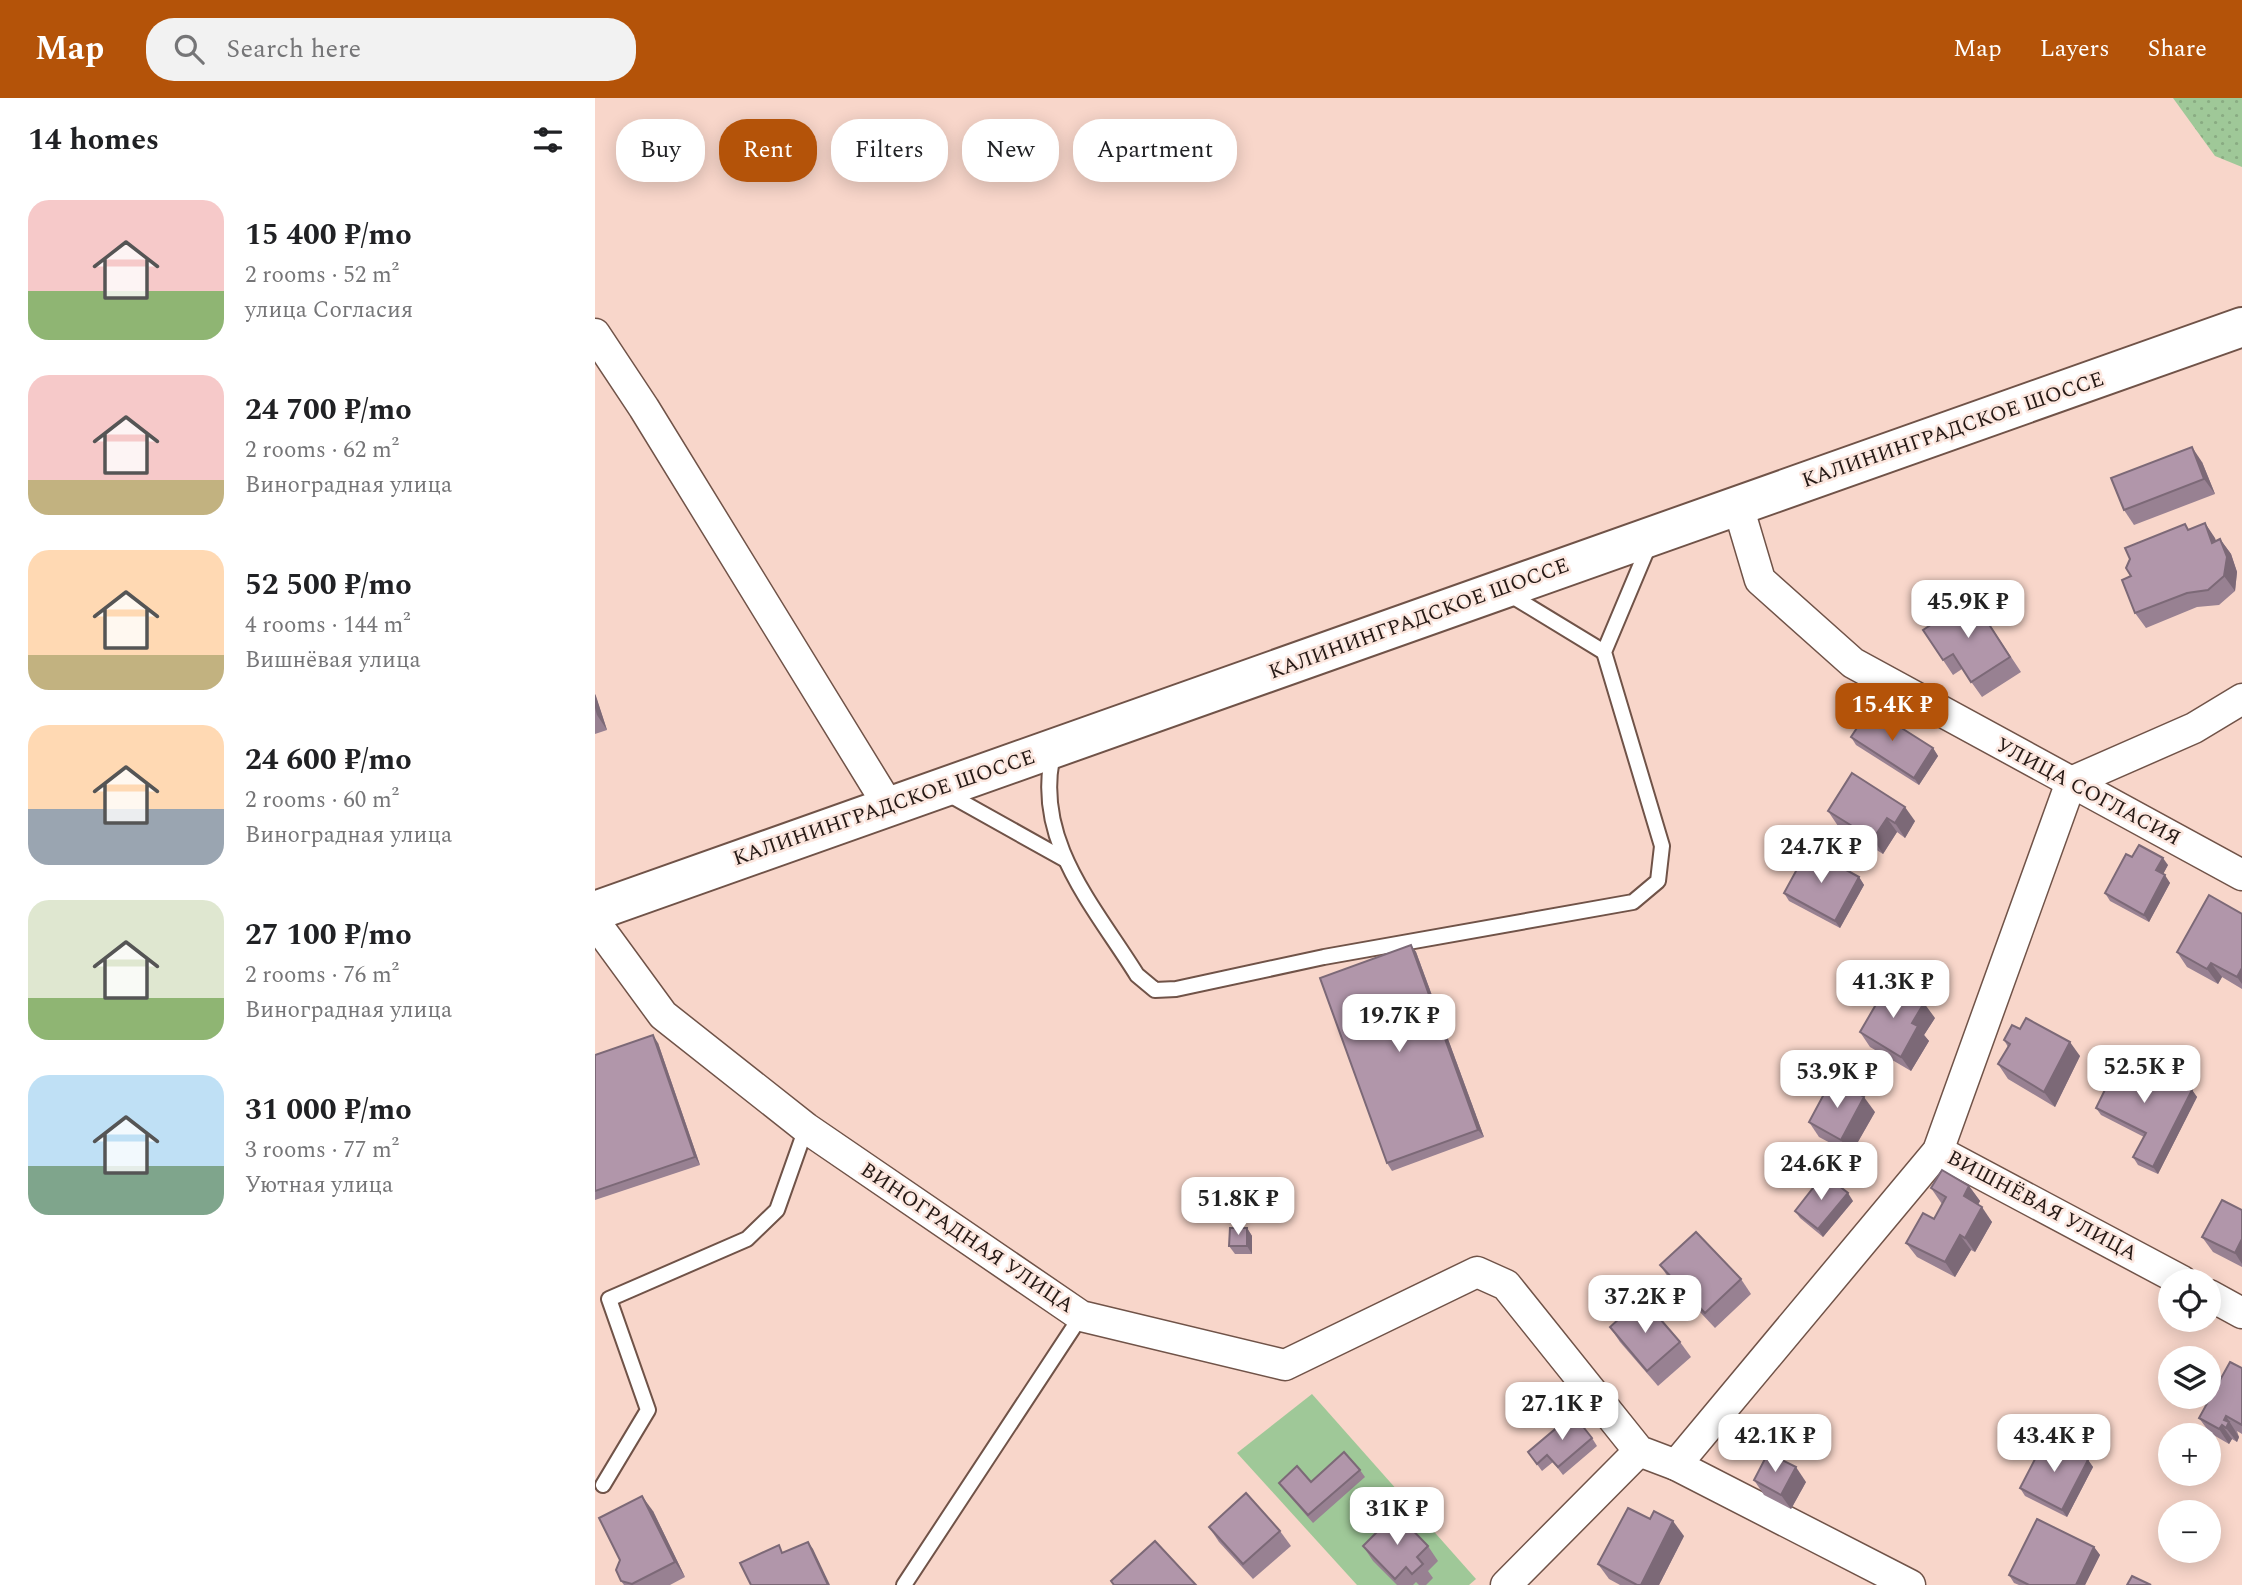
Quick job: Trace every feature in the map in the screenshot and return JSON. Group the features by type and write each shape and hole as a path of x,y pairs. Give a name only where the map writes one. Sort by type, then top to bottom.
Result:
{"main road":[{"name":"КАЛИНИНГРАДСКОЕ ШОССЕ","path":"595,911 2242,327"}],"street":[{"path":"595,334 644,408 888,805"},
{"name":"УЛИЦА СОГЛАСИЯ","path":"1738,506 1761,580 1853,663 2242,875"},
{"path":"1676,1465 1938,1151 2070,782 2194,729 2242,699"},
{"name":"ВИНОГРАДНАЯ УЛИЦА","path":"595,922 663,1015 806,1128 1081,1317 1285,1365 1477,1272 1506,1285 1639,1451"},
{"name":"ВИШНЁВАЯ УЛИЦА","path":"1938,1151 2159,1269"},
{"path":"2221,1302 2242,1313"},
{"path":"1506,1585 1639,1451 1676,1465 1910,1585"}],"lane":[{"path":"1054,750 1047,782 1049,805 1064,859 1137,975 1155,990 1177,989 1324,957 1633,902 1658,881 1662,846 1604,652 1653,537"},
{"path":"1501,590 1604,652"},
{"path":"938,789 1064,859"},
{"path":"603,1485 648,1410 608,1299 747,1239 778,1210 806,1128"},
{"path":"904,1585 1081,1317"}],"green space":[{"path":"2173,98 2242,98 2242,167 2215,156"},
{"path":"1312,1394 1476,1579 1469,1585 1357,1585 1237,1453"}],"building":[{"path":"2192,447 2204,479 2124,510 2111,478"},
{"path":"2205,523 2212,543 2220,539 2227,557 2224,576 2208,590 2187,593 2135,613 2122,580 2131,576 2126,568 2130,559 2125,548 2185,524 2188,530"},
{"path":"1972,598 2010,657 1971,682 1953,654 1943,660 1923,630"},
{"path":"1870,708 1933,748 1914,778 1851,737"},
{"path":"1852,773 1905,807 1895,823 1887,818 1873,839 1828,811"},
{"path":"2139,845 2163,858 2156,870 2165,875 2144,915 2105,893 2126,854 2132,857"},
{"path":"1808,849 1859,877 1835,921 1784,893"},
{"path":"2209,895 2242,914 2242,968 2237,977 2211,963 2207,969 2177,952"},
{"path":"1411,945 1478,1130 1387,1163 1320,978"},
{"path":"1889,982 1924,1003 1912,1023 1918,1026 1901,1057 1860,1032"},
{"path":"2026,1018 2070,1042 2044,1092 1998,1064 2010,1044 2004,1040 2012,1025 2020,1029"},
{"path":"653,1035 695,1157 595,1191 595,1055"},
{"path":"2122,1055 2192,1090 2153,1167 2133,1157 2146,1133 2096,1108"},
{"path":"1832,1079 1864,1097 1841,1140 1809,1122"},
{"path":"1942,1170 1969,1186 1964,1196 1982,1207 1965,1238 1960,1235 1945,1262 1906,1243 1923,1213 1934,1219 1946,1197 1931,1188"},
{"path":"1824,1174 1848,1193 1818,1229 1795,1211"},
{"path":"2222,1200 2242,1210 2242,1239 2235,1253 2202,1237"},
{"path":"1230,1228 1247,1228 1247,1246 1229,1246"},
{"path":"1696,1232 1741,1279 1705,1313 1660,1265"},
{"path":"1642,1298 1680,1342 1647,1371 1610,1327"},
{"path":"2230,1362 2242,1368 2242,1425 2226,1416 2224,1420 2229,1422 2226,1428 2221,1426 2221,1423 2208,1423 2199,1418 2204,1409 2221,1409 2221,1378"},
{"path":"1573,1414 1592,1438 1558,1467 1547,1455 1537,1464 1528,1452"},
{"path":"2046,1438 2088,1460 2062,1510 2020,1488"},
{"path":"1344,1452 1360,1470 1308,1515 1279,1483 1297,1466 1311,1482"},
{"path":"1768,1453 1796,1467 1781,1495 1754,1480"},
{"path":"1246,1493 1280,1531 1243,1564 1209,1527"},
{"path":"642,1496 675,1562 632,1584 621,1581 616,1570 620,1560 599,1518"},
{"path":"1628,1508 1650,1519 1654,1511 1673,1521 1641,1585 1598,1564"},
{"path":"1396,1513 1428,1546 1417,1557 1423,1564 1412,1574 1406,1567 1395,1579 1363,1546"},
{"path":"2037,1519 2094,1547 2076,1585 2029,1585 2009,1575"},
{"path":"1155,1541 1196,1585 1114,1585 1111,1581"},
{"path":"808,1542 828,1585 751,1585 740,1563 779,1545 782,1553"},
{"path":"2132,1576 2151,1585 2127,1585"}]}
